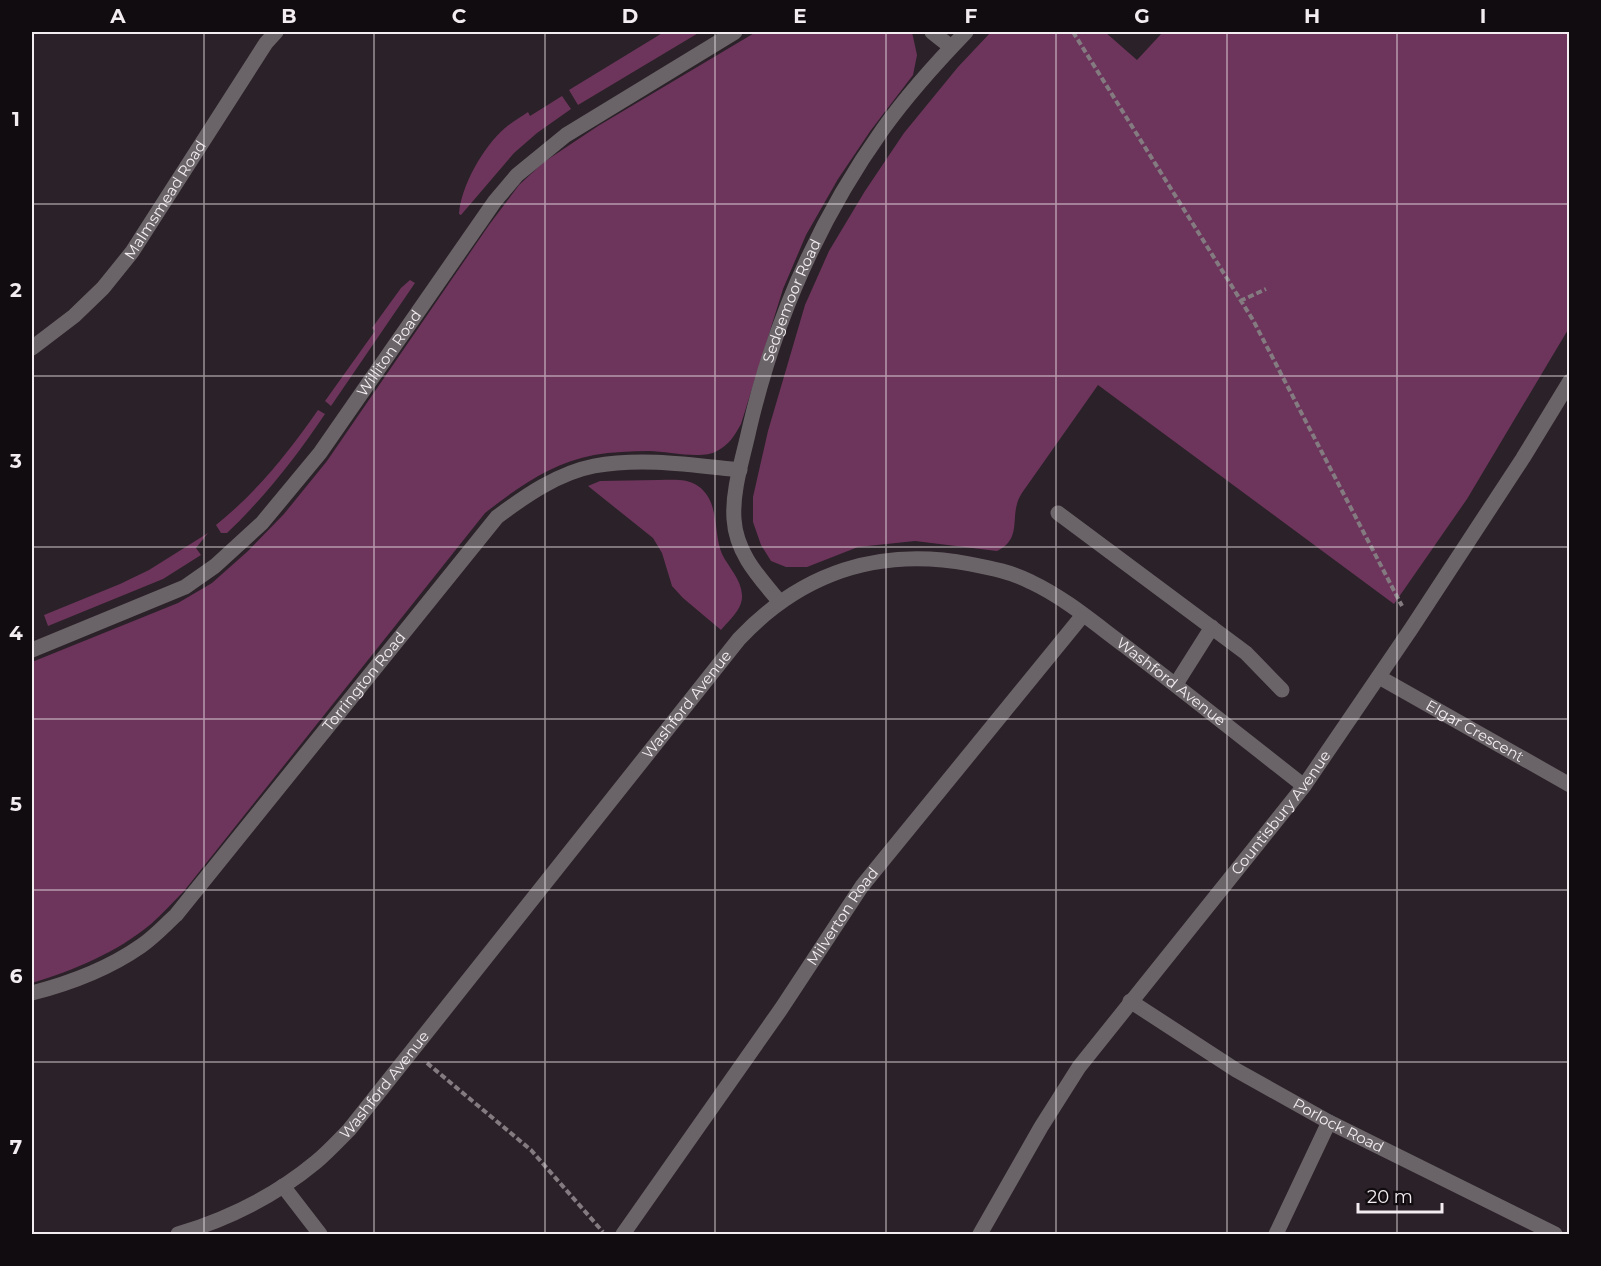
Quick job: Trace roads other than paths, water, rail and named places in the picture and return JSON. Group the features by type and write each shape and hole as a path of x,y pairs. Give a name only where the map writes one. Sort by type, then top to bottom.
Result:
{"street":[{"name":"Malmsmead Road","path":"32,348 74,316 103,288 132,252 266,43 276,32"},
{"name":"Williton Road","path":"32,650 159,599 185,587 215,566 262,523 320,453 488,210 517,175 566,135 735,32"},
{"path":"932,32 951,47"},
{"name":"Sedgemoor Road","path":"779,602 744,556 734,520 740,470 753,412 771,354 790,298 815,240 846,186 913,90 966,32"},
{"name":"Countisbury Avenue","path":"980,1234 1061,1095 1130,1001 1207,909 1304,786 1411,629 1523,458 1569,381"},
{"name":"Torrington Road","path":"32,993 63,985 105,968 143,945 176,915 497,517 523,497 559,478 600,465 655,462 740,470"},
{"path":"1058,513 1246,653 1282,690"},
{"name":"Washford Avenue","path":"178,1234 215,1223 284,1186 316,1162 349,1130 739,639 779,602 810,583 835,573 866,564 913,558 950,560 995,568 1029,580 1059,596 1176,684 1304,786"},
{"name":"Milverton Road","path":"623,1234 781,1009 862,886 1083,615"},
{"path":"1176,684 1212,627"},
{"name":"Elgar Crescent","path":"1379,676 1569,785"},
{"name":"Porlock Road","path":"1130,1001 1236,1070 1329,1122 1555,1234"},
{"path":"1276,1234 1329,1122"},
{"path":"284,1186 320,1234"}]}
